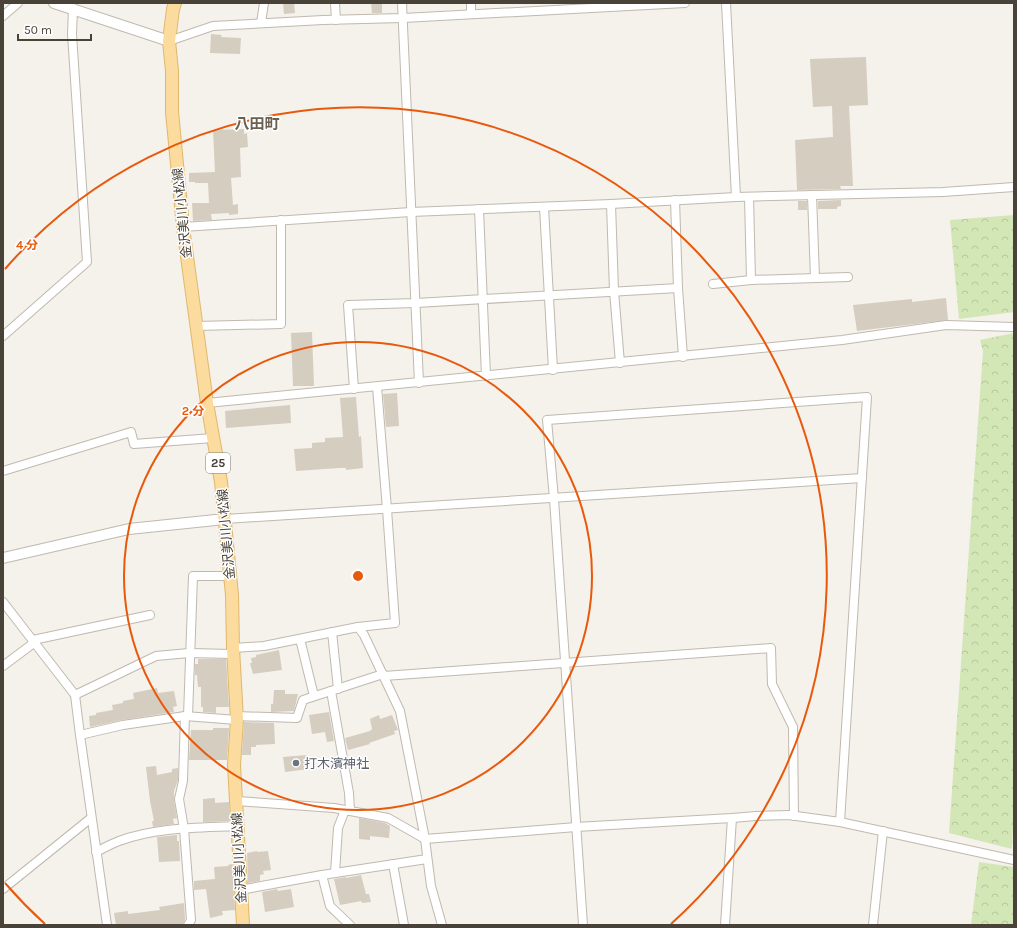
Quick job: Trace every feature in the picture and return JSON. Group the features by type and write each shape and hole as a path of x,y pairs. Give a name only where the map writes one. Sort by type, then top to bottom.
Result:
{"main road":[{"name":"金沢美川小松線","path":"175,3 169,40 172,71 172,112 196,326 207,403 221,482 232,595 233,651 237,718 234,765 243,925"}],"street":[{"path":"3,16 18,3"},
{"path":"54,3 169,40 213,26 403,18 570,6 685,3"},
{"path":"261,23 264,3"},
{"path":"335,3 336,20"},
{"path":"402,3 416,303 418,383"},
{"path":"471,3 471,14"},
{"path":"726,3 736,197"},
{"path":"3,336 87,262 72,34 73,8"},
{"path":"185,224 736,197 944,192 1014,187"},
{"path":"812,195 815,278"},
{"path":"749,197 751,280"},
{"path":"675,200 678,288 683,357"},
{"path":"611,204 614,292 620,363"},
{"path":"544,207 552,370"},
{"path":"479,209 486,376"},
{"path":"196,326 281,324 280,220"},
{"path":"713,284 751,280 848,277"},
{"path":"354,389 348,305 416,303 678,288"},
{"path":"207,403 683,357 842,340 946,325 1014,327"},
{"path":"75,695 156,656 233,651 358,627 395,623 377,387"},
{"path":"583,925 554,498 547,420 867,397 840,822"},
{"path":"3,471 130,432 134,444 213,438"},
{"path":"3,558 129,529 225,519 862,478"},
{"path":"188,925 191,920 184,829 179,799 182,781 187,716 193,576 230,576"},
{"path":"3,602 75,695 107,925"},
{"path":"3,666 34,641 150,615"},
{"path":"358,627 364,635 400,711 425,839 431,886 442,925"},
{"path":"332,632 335,690 349,793 348,811 338,828 335,873"},
{"path":"300,638 314,696"},
{"path":"80,735 123,726 187,716 297,718 303,700 384,675 771,648 772,684 793,727 794,816"},
{"path":"237,801 348,811 388,818 425,839 576,827 756,816 794,816 840,822 1014,860"},
{"path":"3,889 91,818"},
{"path":"725,925 732,818"},
{"path":"96,852 118,841 148,833 238,826"},
{"path":"873,925 883,831"},
{"path":"240,890 322,875 427,859"},
{"path":"393,864 404,925"},
{"path":"322,875 330,906 350,925"}],"green space":[{"path":"1014,215 1014,312 959,319 950,220"},
{"path":"1014,333 1014,808 1012,849 949,833 983,351 980,340"},
{"path":"979,862 1014,867 1014,925 971,925"}],"building":[{"path":"283,3 294,3 295,13 284,14"},
{"path":"371,3 382,3 382,13 372,13"},
{"path":"211,34 222,35 221,37 241,38 240,54 210,53"},
{"path":"866,57 868,105 849,106 853,186 840,186 841,189 797,190 795,140 833,137 832,106 813,107 810,59"},
{"path":"244,129 244,134 247,133 248,147 240,148 241,177 231,178 233,205 238,204 238,214 211,214 212,220 193,221 192,203 209,203 208,183 189,182 189,173 215,172 213,130"},
{"path":"841,200 841,206 837,207 837,209 818,209 818,201"},
{"path":"798,201 807,201 807,210 798,210"},
{"path":"946,298 948,320 857,331 853,305 912,299 912,302"},
{"path":"312,332 314,386 293,386 291,333"},
{"path":"397,393 399,426 386,427 383,394"},
{"path":"356,397 363,468 346,470 346,468 339,468 296,471 294,449 312,448 312,443 325,442 325,438 343,437 340,398"},
{"path":"290,405 291,423 226,428 225,411"},
{"path":"279,650 282,670 253,674 250,663 252,663 251,658 256,657 256,655"},
{"path":"198,659 226,659 229,707 216,707 216,713 203,712 203,707 201,707 201,687 198,687 197,675 195,675 195,664 198,664"},
{"path":"157,688 158,693 174,691 177,706 173,707 174,712 122,720 90,727 89,716 96,715 96,713 113,710 112,705 134,699 133,693"},
{"path":"274,690 285,690 285,694 298,694 294,711 271,712"},
{"path":"329,712 334,741 327,742 325,732 312,734 309,715"},
{"path":"379,715 380,719 392,715 398,730 394,731 395,734 369,743 370,744 348,750 345,738 370,731 372,729 370,719"},
{"path":"244,722 274,723 275,744 256,745 256,747 251,747 251,755 242,755"},
{"path":"213,728 229,728 227,760 189,760 191,730 213,730"},
{"name":"打木濱神社","path":"307,755 309,769 285,772 283,757"},
{"path":"156,766 157,775 172,772 172,769 178,768 178,780 174,791 177,818 173,819 174,824 153,827 152,821 154,821 146,767"},
{"path":"215,798 215,803 229,802 230,821 203,822 203,799"},
{"path":"359,818 385,823 390,826 389,838 370,836 370,840 359,839"},
{"path":"177,835 177,841 179,841 180,861 159,862 157,837"},
{"path":"268,851 271,870 263,871 264,874 260,875 260,881 248,883 247,853"},
{"path":"232,864 235,910 222,911 223,915 210,918 206,889 194,890 194,881 215,879 214,867 228,866"},
{"path":"361,875 366,894 369,894 371,902 362,903 361,901 340,905 334,879"},
{"path":"277,889 278,891 291,889 294,907 265,912 262,892"},
{"path":"184,903 185,919 183,925 116,925 114,913 128,911 128,914 160,910 159,907"}],"place":[{"name":"打木濱神社","path":"296,763"}],"district":[{"name":"八田町","path":"257,124"}]}
